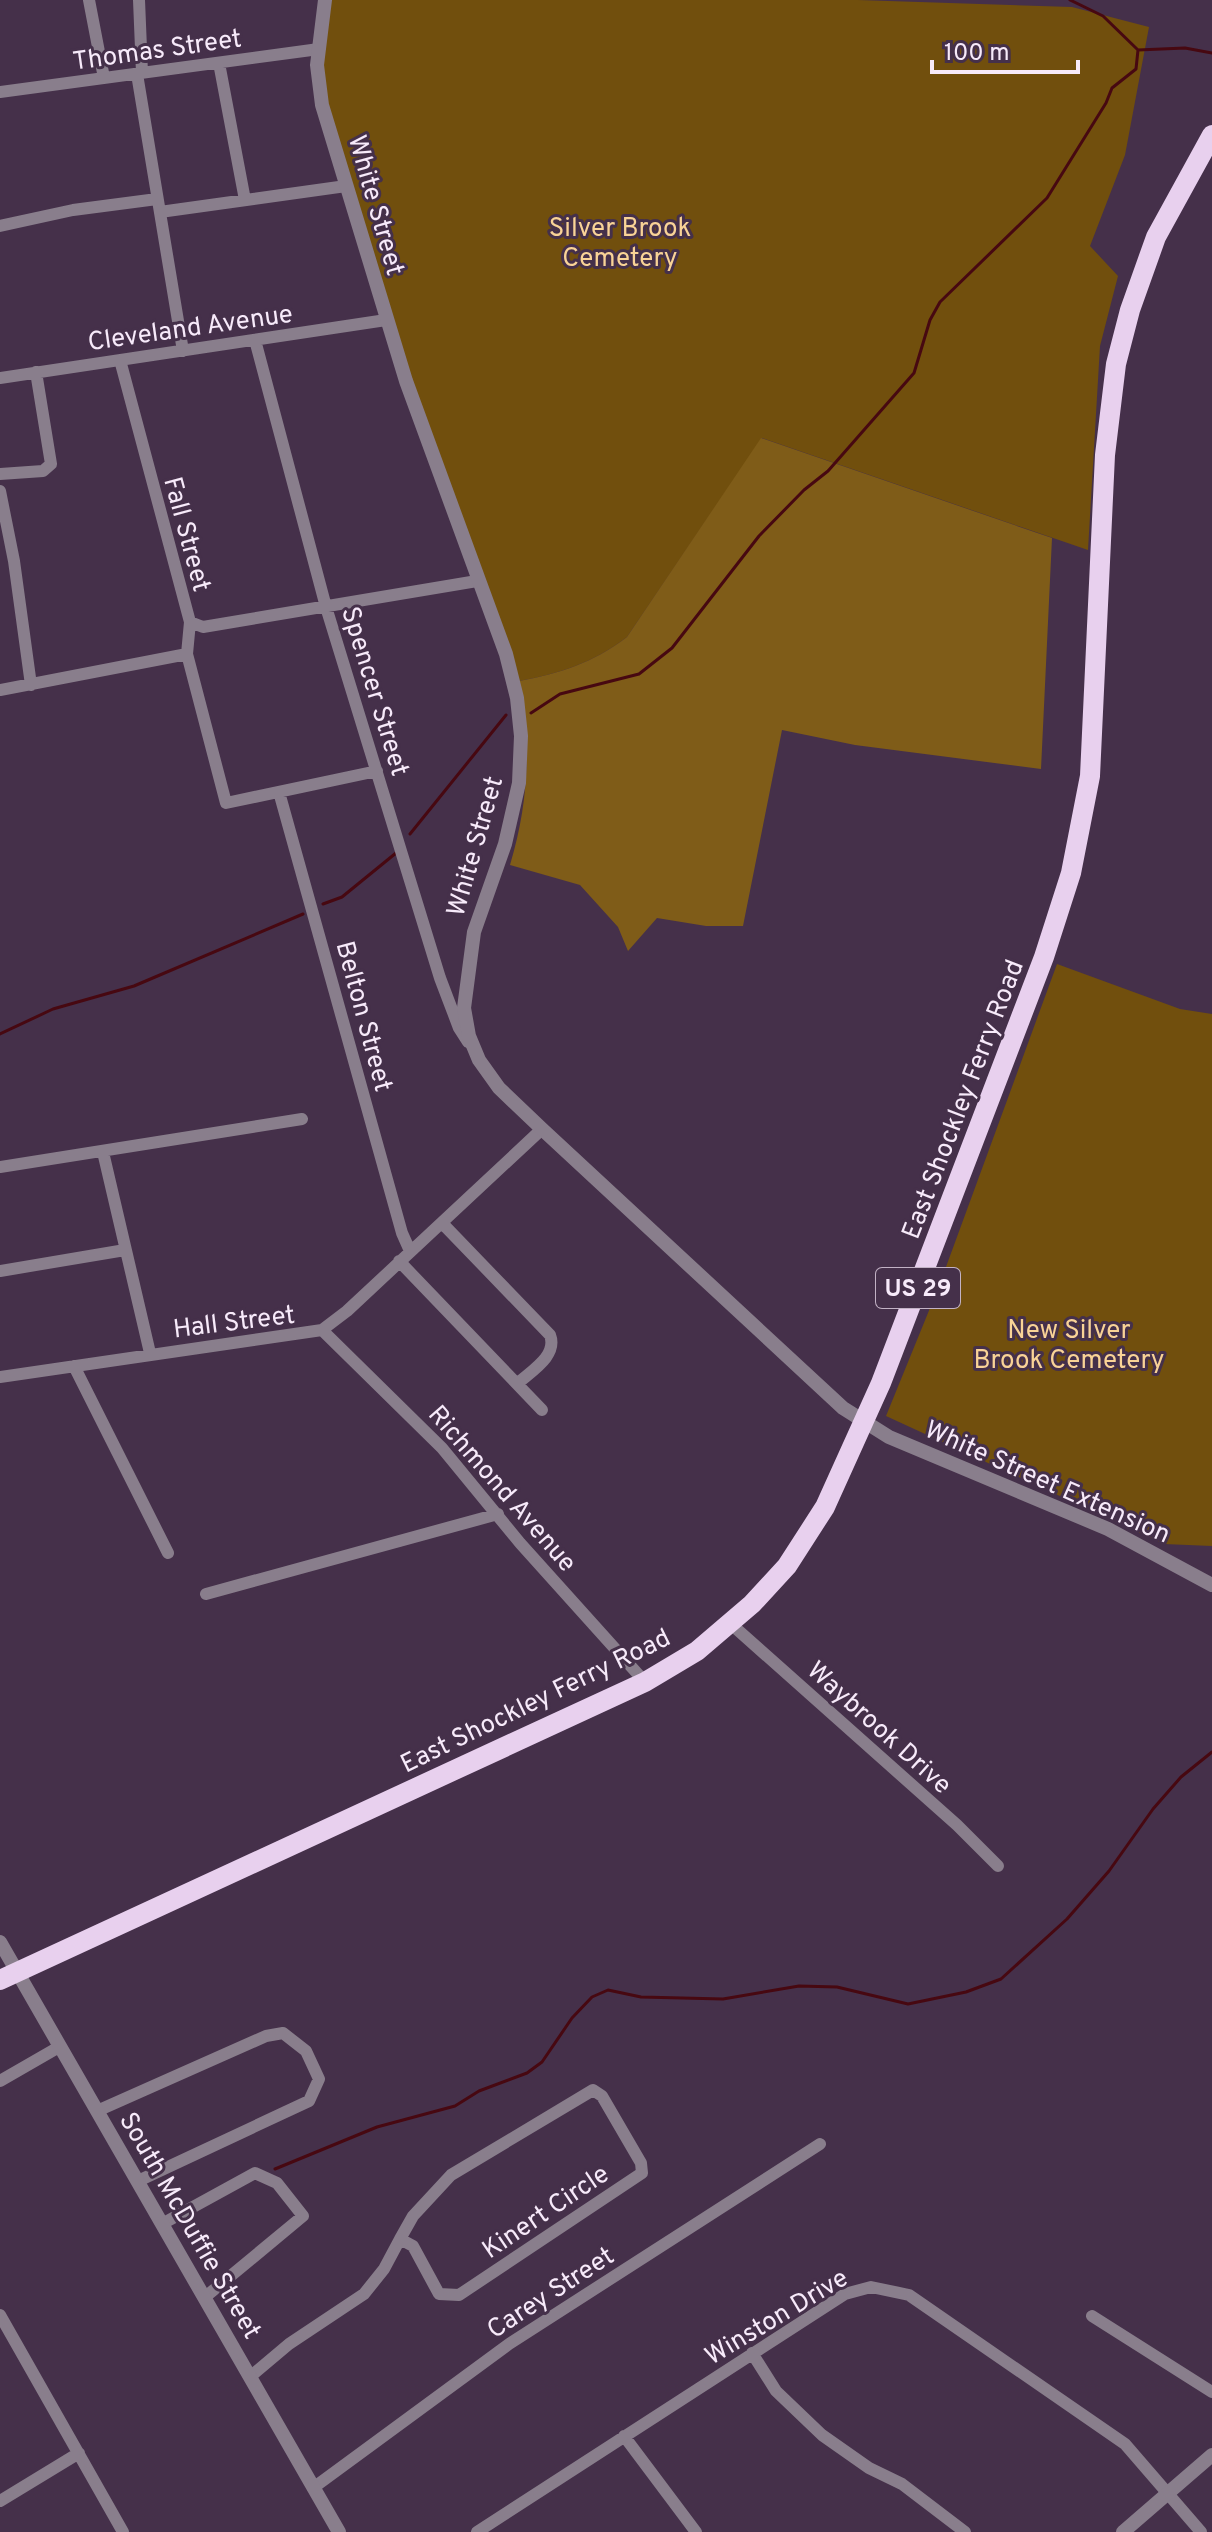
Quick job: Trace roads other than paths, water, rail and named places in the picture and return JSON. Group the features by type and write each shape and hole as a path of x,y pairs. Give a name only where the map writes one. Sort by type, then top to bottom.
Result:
{"highway":[{"name":"East Shockley Ferry Road","path":"8,1975 645,1682 697,1651 731,1624 776,1579 796,1553 825,1507 864,1423 973,1145 1071,873 1091,763 1105,455 1116,364 1130,310 1156,237 1212,135"}],"street":[{"path":"89,0 104,78"},
{"path":"139,0 140,74 183,351"},
{"name":"White Street","path":"325,0 319,49 322,105 386,320 477,581 506,654 520,716 521,747 514,812 474,932 466,974 464,1008 472,1048 499,1088 814,1384 864,1423"},
{"name":"Thomas Street","path":"0,92 319,49"},
{"path":"219,63 245,200"},
{"path":"0,226 73,210 245,200 346,186"},
{"name":"Cleveland Avenue","path":"0,378 386,320"},
{"name":"Spencer Street","path":"255,340 326,607 447,998 472,1048"},
{"name":"Fall Street","path":"120,360 190,622 203,627 477,581"},
{"path":"0,474 43,471 51,464 36,372"},
{"path":"0,491 14,561 31,685"},
{"path":"190,622 187,654 226,803 377,771"},
{"path":"0,690 187,654"},
{"name":"Belton Street","path":"279,792 402,1233 410,1251"},
{"path":"0,1167 302,1119"},
{"name":"Hall Street","path":"0,1377 322,1330 542,1129"},
{"path":"103,1152 150,1353"},
{"path":"442,1223 550,1335 553,1345 549,1355 517,1384"},
{"path":"0,1271 125,1250"},
{"path":"399,1261 542,1410"},
{"name":"Richmond Avenue","path":"322,1330 442,1448 645,1682"},
{"path":"74,1366 168,1553"},
{"name":"White Street Extension","path":"864,1423 1108,1529 1212,1585"},
{"path":"206,1594 498,1514"},
{"name":"Waybrook Drive","path":"731,1624 957,1825 998,1866"},
{"name":"South McDuffie Street","path":"0,1942 8,1975 59,2047 339,2532"},
{"path":"97,2111 266,2036 283,2033 294,2038 317,2070 319,2079 309,2101 138,2181"},
{"path":"0,2081 59,2047"},
{"name":"Kinert Circle","path":"251,2376 289,2344 364,2294 384,2269 400,2239 413,2216 451,2175 593,2090 602,2096 641,2163 642,2173 459,2295 439,2294 413,2246 400,2239"},
{"name":"Carey Street","path":"313,2488 509,2344 820,2144"},
{"path":"162,2224 255,2173 277,2183 303,2216 204,2298"},
{"name":"Winston Drive","path":"477,2532 752,2353 857,2289 884,2287 897,2290 1108,2431 1139,2460 1201,2532"},
{"path":"0,2315 123,2532"},
{"path":"1092,2316 1212,2392"},
{"path":"752,2353 776,2391 822,2435 869,2468 902,2484 965,2532"},
{"path":"624,2436 696,2532"},
{"path":"0,2501 79,2453"},
{"path":"1123,2532 1212,2455"}],"waterway":[{"path":"1070,0 1103,16 1138,50 1185,48 1212,53"},
{"path":"531,713 560,694 639,674 672,648 759,536 804,490 828,471 914,373 930,320 940,302 1047,198 1106,103 1112,88 1136,69 1138,50"},
{"path":"410,834 506,715"},
{"path":"323,904 342,897 396,853"},
{"path":"0,1034 53,1009 134,986 303,914"},
{"path":"275,2169 377,2127 455,2106 479,2091 527,2073 542,2062 572,2018 592,1997 608,1990 641,1997 723,1999 799,1986 837,1987 908,2004 966,1992 1001,1979 1067,1919 1109,1871 1153,1809 1181,1777 1212,1752"}],"park label":[{"name":"Silver Brook Cemetery","path":"620,242"},
{"name":"New Silver Brook Cemetery","path":"1069,1344"}]}
